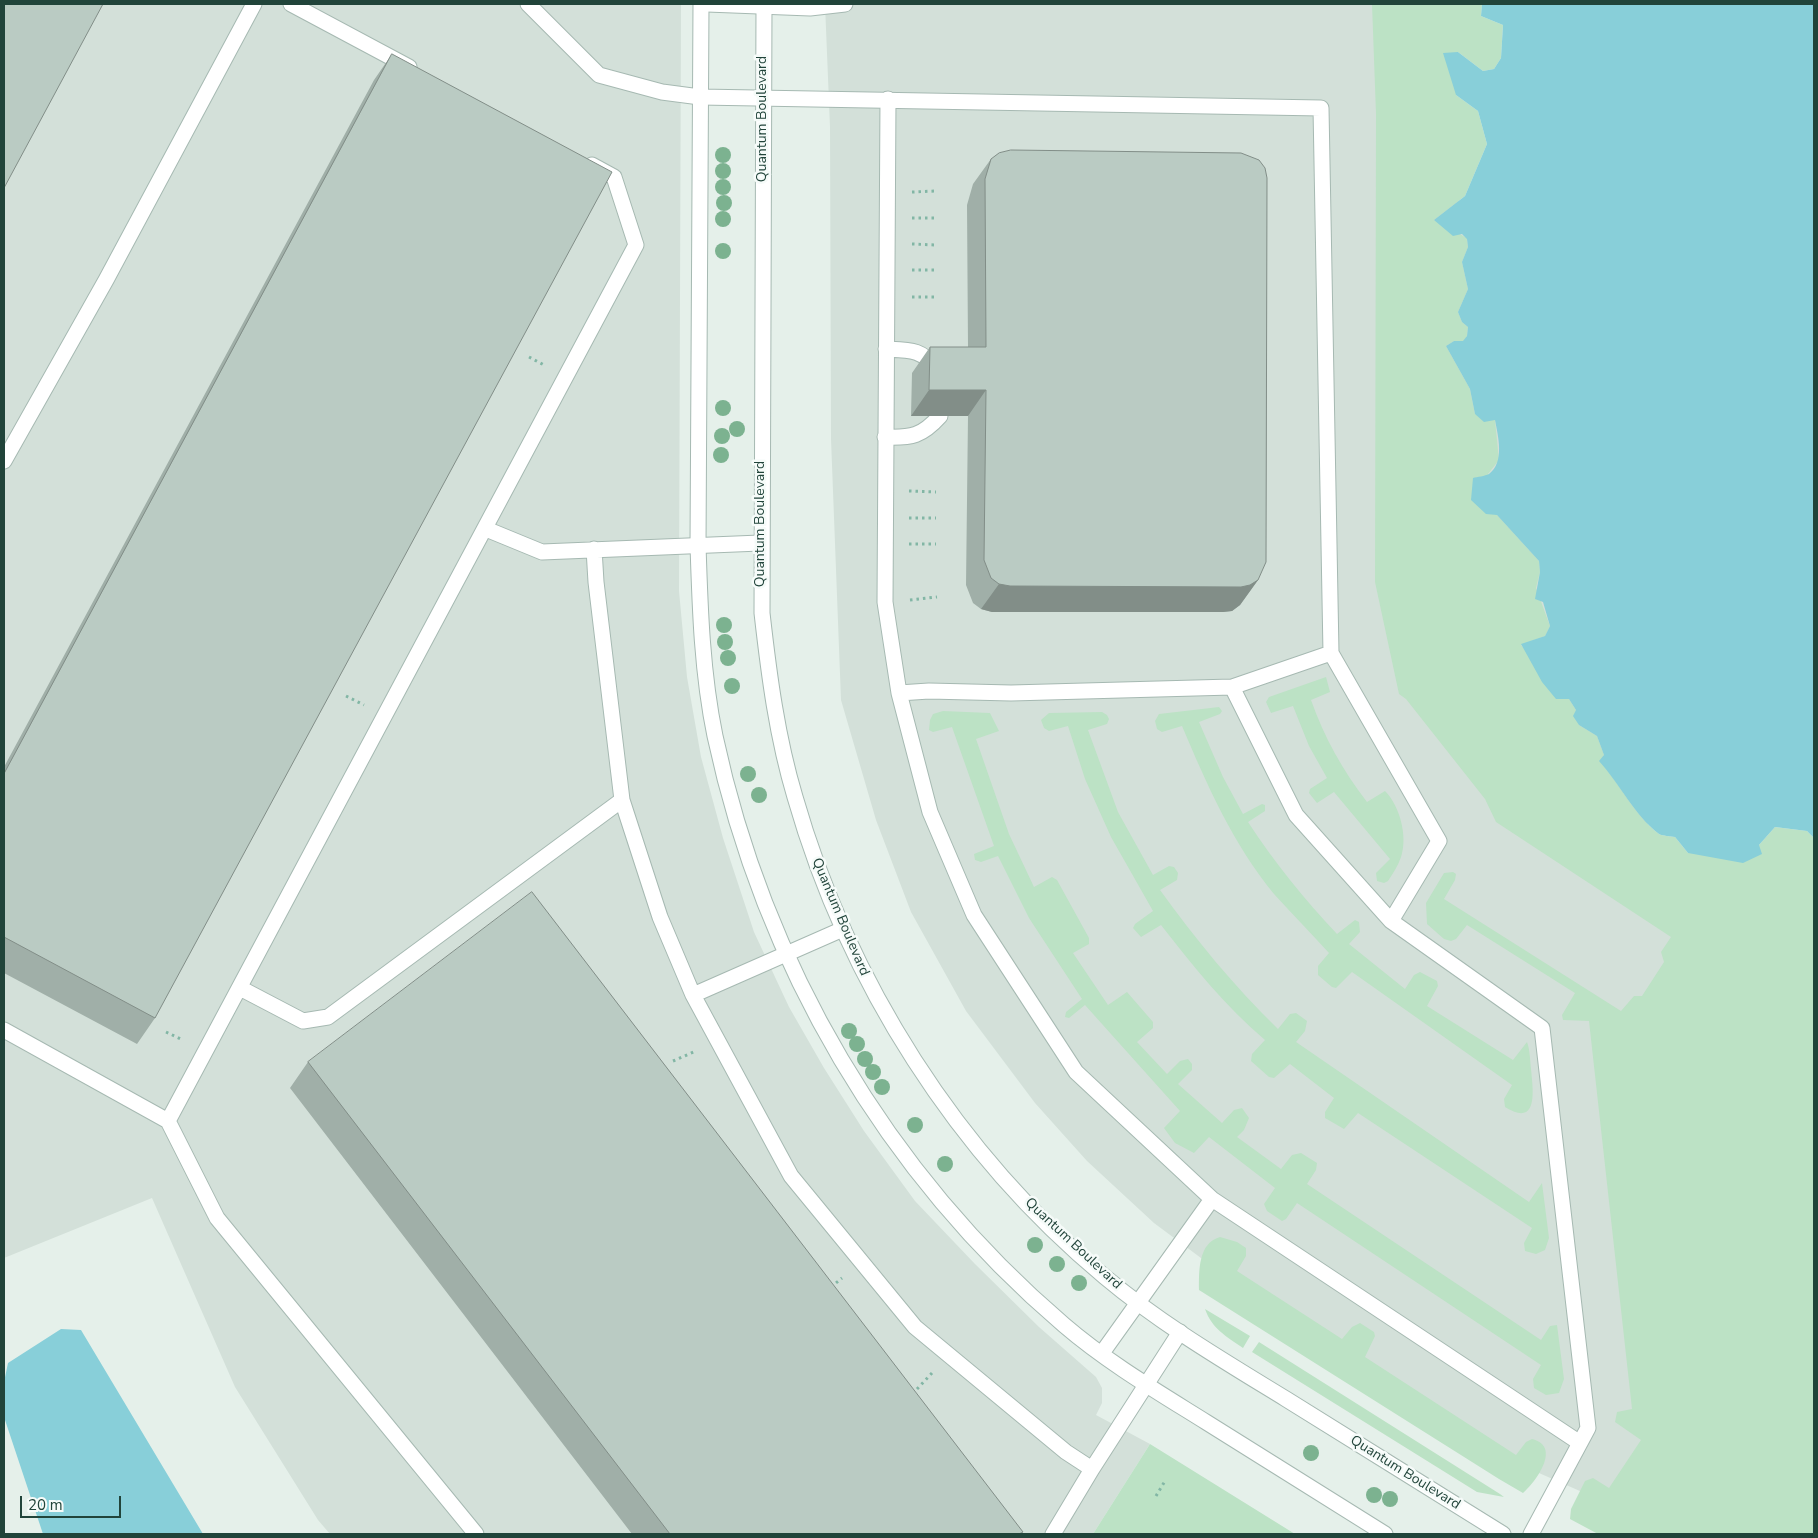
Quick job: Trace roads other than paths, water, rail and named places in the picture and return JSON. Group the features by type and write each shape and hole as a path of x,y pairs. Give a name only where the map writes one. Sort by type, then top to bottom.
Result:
{"street":[{"path":"4,461 106,280 254,4"},
{"path":"291,4 426,76"},
{"path":"528,4 600,75 662,92 700,97 763,100 888,99 1321,108 1330,653 1439,841 1390,921"},
{"path":"701,4 698,545 701,632 715,736 749,858 786,955 820,1025 850,1078 922,1181 1004,1270 1065,1326 1147,1386 1385,1534"},
{"path":"707,4 810,8 845,4"},
{"name":"Quantum Boulevard","path":"764,5 760,543 762,613 769,674 780,736 794,796 813,856 843,930 886,1014 924,1075 960,1125 999,1172 1041,1217 1104,1276 1180,1332 1503,1534"},
{"path":"888,99 885,602 899,692 930,812 974,916 1076,1072 1212,1200 1580,1443"},
{"path":"168,1122 636,245 614,177 580,159"},
{"path":"886,349 909,350 928,356 940,373"},
{"path":"885,437 909,438 928,430 940,416"},
{"path":"486,529 542,552 760,543"},
{"path":"594,549 596,582 622,800 660,917 693,995 791,1176 915,1328 1066,1452 1092,1469"},
{"path":"899,692 1011,693 1232,687 1330,653"},
{"path":"1232,687 1296,815 1390,921 1542,1028 1560,1168 1588,1428 1531,1534"},
{"path":"240,988 303,1021 328,1018 622,800"},
{"path":"693,995 843,930"},
{"path":"4,1030 168,1122 217,1218 476,1534"},
{"path":"1102,1353 1212,1200"},
{"path":"1053,1534 1092,1469 1180,1332"}],"water":[{"path":"1482,4 1814,4 1814,838 1807,831 1775,827 1759,845 1762,854 1743,863 1688,853 1675,837 1659,834 1642,818 1599,761 1604,755 1597,736 1579,725 1573,716 1576,710 1569,699 1556,699 1542,682 1521,644 1545,636 1550,626 1543,602 1535,599 1540,572 1539,561 1497,515 1486,514 1471,500 1473,478 1489,474 1497,463 1499,441 1495,420 1484,422 1475,414 1470,389 1446,346 1454,341 1463,341 1467,336 1468,327 1462,322 1458,312 1468,289 1462,262 1468,247 1467,239 1462,234 1453,236 1434,220 1465,196 1487,144 1478,111 1456,95 1443,53 1458,52 1483,71 1494,69 1501,58 1503,25 1481,16"},
{"path":"61,1329 81,1330 203,1534 43,1534 4,1417 4,1382 8,1363"}]}
